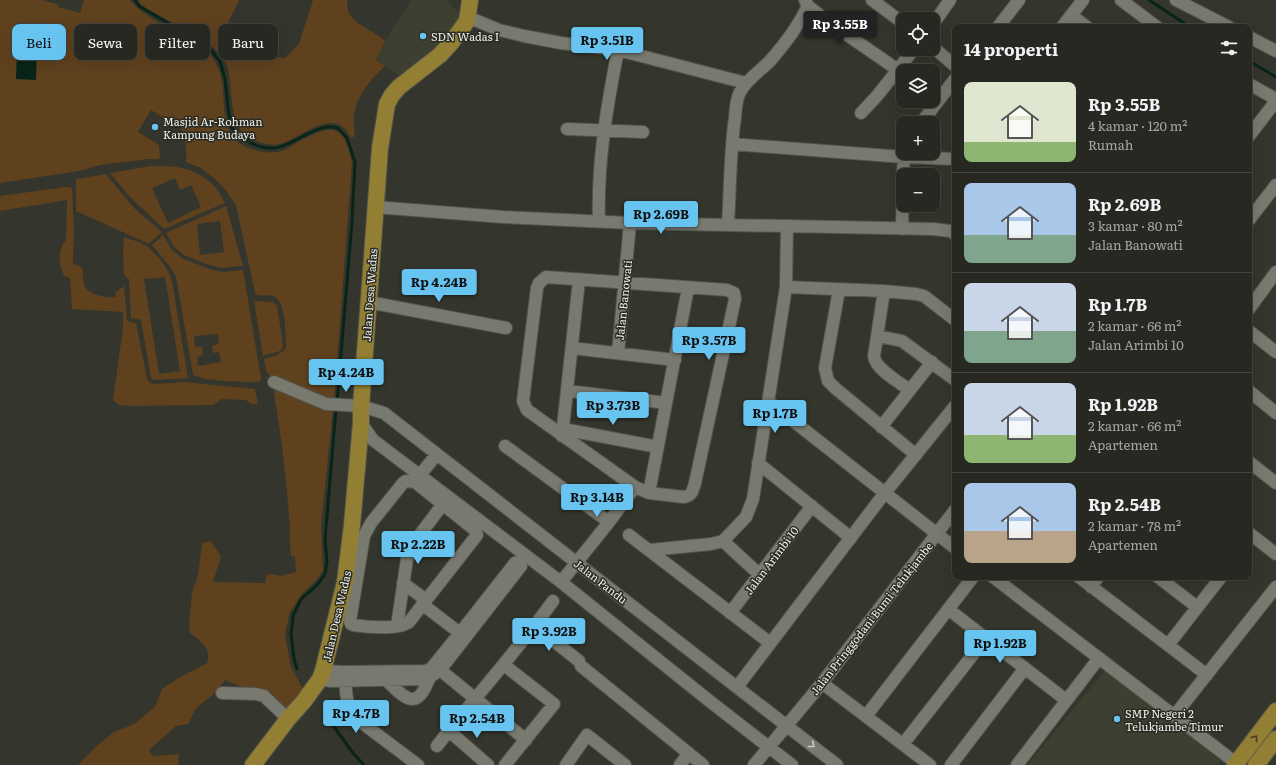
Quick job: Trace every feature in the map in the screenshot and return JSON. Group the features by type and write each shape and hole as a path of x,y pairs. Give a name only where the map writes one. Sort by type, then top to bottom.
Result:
{"main road":[{"name":"Jalan Desa Wadas","path":"253,765 288,719 304,701 322,675 345,582 352,525 361,423 375,207 382,132 387,104 392,95 451,44 467,21 470,0"},
{"path":"1236,764 1276,711"},
{"path":"1256,765 1276,740"}],"street":[{"path":"872,0 896,18"},
{"path":"1000,24 1020,0"},
{"path":"1064,24 1083,0"},
{"path":"1121,0 1153,24"},
{"path":"1176,0 1223,24"},
{"path":"939,12 944,2"},
{"path":"728,225 732,144 737,100 740,91 792,35 801,22 807,3 830,23 896,69"},
{"path":"1072,15 1083,24"},
{"path":"467,21 475,20 499,30 524,36 561,43 618,50 746,83"},
{"path":"1252,39 1276,51"},
{"path":"599,221 600,170 604,130 618,50"},
{"path":"940,53 952,63"},
{"path":"903,64 909,56"},
{"path":"861,113 896,72"},
{"path":"926,116 952,83"},
{"path":"1252,86 1276,100 1252,132"},
{"path":"567,129 643,132"},
{"path":"732,144 896,154"},
{"path":"940,158 952,159"},
{"path":"1252,216 1276,185"},
{"path":"375,207 503,217 630,223 902,228 934,229 952,232"},
{"path":"902,212 902,228"},
{"name":"Jalan Banowati","path":"618,352 630,223"},
{"path":"650,550 711,544 723,541 749,512 753,499 769,402 786,287 787,226"},
{"path":"1252,305 1276,272"},
{"path":"546,277 580,280 727,290 734,293 735,299 697,475 692,493 689,496 684,497 649,493 635,487 562,432 527,410 523,401 539,282 546,277"},
{"path":"562,432 580,280"},
{"path":"786,287 884,291 916,294 924,296 952,318"},
{"path":"649,493 688,288"},
{"path":"838,290 825,368 828,381 916,455"},
{"path":"884,291 874,356 875,362 885,372 910,390"},
{"path":"368,302 506,328"},
{"path":"1252,333 1276,352"},
{"path":"878,336 902,341 952,378"},
{"path":"572,348 618,352 675,360"},
{"path":"881,427 932,362"},
{"name":"Jalan Pandu","path":"274,382 310,398 330,404 361,406 384,413 837,765"},
{"path":"568,391 666,403"},
{"path":"1252,393 1276,413"},
{"path":"769,402 884,494 952,546"},
{"path":"737,687 884,494 952,410"},
{"path":"361,423 373,440 561,582 792,765"},
{"path":"562,432 658,447"},
{"path":"505,446 609,522"},
{"path":"420,475 437,454"},
{"path":"758,463 851,538"},
{"path":"1252,464 1276,483"},
{"path":"406,481 415,482 475,530 477,535 425,601 405,625 356,626 351,624 350,621 364,536 371,523 406,481"},
{"path":"561,582 635,487"},
{"path":"397,626 407,559 412,545 443,504"},
{"name":"Jalan Arimbi 10","path":"730,613 812,506"},
{"name":"Jalan Pringgodani Bumi Telukjambe","path":"754,765 768,746 822,682 952,514"},
{"path":"629,535 770,643"},
{"path":"1252,538 1276,554"},
{"path":"723,541 760,574"},
{"path":"389,676 404,696 414,699 417,698 421,694 433,670 512,572"},
{"path":"866,716 971,580"},
{"path":"997,580 1236,764"},
{"path":"1163,580 1197,607"},
{"path":"1168,645 1219,580"},
{"path":"1095,582 1168,645 1207,675"},
{"path":"403,583 465,632"},
{"path":"1174,716 1276,587"},
{"path":"438,746 535,626 553,601"},
{"path":"948,609 1066,700"},
{"path":"535,626 703,765"},
{"path":"903,744 986,638"},
{"path":"1017,765 1099,658"},
{"path":"504,665 554,704 505,765"},
{"path":"951,765 1025,668"},
{"path":"322,675 389,676 433,670 476,699 526,740"},
{"path":"345,676 348,707 352,714 418,765"},
{"path":"822,682 930,765"},
{"path":"222,693 256,694 264,696 288,719"},
{"path":"449,731 488,765"},
{"path":"566,765 587,735 625,765"},
{"path":"680,765 689,753"}],"shaded area":[{"path":"0,0 44,0 58,4 58,7 80,13 84,0 130,0 135,6 161,24 145,24 145,60 210,60 210,54 220,73 226,122 230,132 238,141 249,148 265,152 278,152 320,132 335,130 340,134 345,140 352,163 334,402 272,378 266,371 264,359 280,354 286,347 286,335 281,304 273,296 257,295 255,293 236,205 224,188 214,178 201,168 186,162 186,142 179,124 172,123 151,110 138,132 159,145 159,159 100,165 79,171 0,183"},
{"path":"138,0 239,0 228,24 218,24 218,53 210,44 210,24 175,24 141,5"},
{"path":"313,0 348,0 347,8 349,14 360,24 385,41 376,60 385,66 371,81 360,97 354,115 355,136 351,138 344,128 337,124 329,123 312,128 287,142 277,145 253,140 244,134 238,126 234,116 229,73 224,60 278,60 278,57 285,58 299,44"},
{"name":"SDN Wadas I","path":"412,0 446,0 467,21 408,81 375,60 392,30"},
{"path":"17,60 36,60 36,80 16,79"},
{"path":"151,166 169,166 186,169 208,181 216,189 225,203 164,229 128,195 110,173","holes":["175,178 180,190 191,185 201,207 168,223 152,188"]},
{"path":"106,174 134,208 162,232 149,244 76,211 77,179"},
{"path":"66,187 72,188 74,231 73,264 82,268 86,288 97,295 115,297 116,292 124,286 127,320 136,323 147,379 150,383 184,382 255,389 258,404 251,404 246,400 222,399 213,405 129,406 119,405 113,400 123,328 123,312 72,309 70,278 64,276 60,258 61,248 66,240 67,200 0,211 0,196"},
{"path":"226,206 243,266 222,268 209,265 184,255 175,248 166,233","holes":["220,221 224,252 200,255 197,224"]},
{"path":"163,235 172,250 182,258 209,269 223,272 243,270 261,379 259,382 235,382 205,379 193,374 176,277 171,268 152,245","holes":["218,334 219,344 212,346 213,353 219,352 221,362 198,366 197,357 203,355 202,346 195,347 194,336"]},
{"path":"124,237 140,242 156,254 168,272 172,281 188,378 153,380 151,378 141,320 131,318 129,279 124,275","holes":["165,277 180,371 159,374 144,279"]},
{"path":"254,301 272,302 277,306 283,344 280,351 263,356"},
{"path":"275,387 333,409 321,526 323,570 318,578 302,594 290,612 285,634 291,667 304,691 288,711 270,692 242,687 225,680 213,695 197,707 188,724 176,726 149,750 153,756 179,754 178,765 78,765 98,745 114,732 134,724 155,707 162,689 207,663 207,649 202,642 190,633 189,623 192,592 198,576 202,543 211,541 221,557 213,582 265,583 267,575 272,574 281,576 296,572 295,557 291,556 290,521 281,439 274,393"},
{"name":"SMP Negeri 2 Telukjambe Timur","path":"1107,668 1221,761 1217,765 1027,765"}],"waterway":[{"path":"135,0 139,6 208,47 220,61 225,79 231,127 248,141 264,147 274,148 291,143 316,130 326,127 338,128 347,138 355,162 352,221 337,403"},
{"path":"1149,0 1185,24"},
{"path":"1252,63 1276,77"},
{"path":"297,669 294,659 291,634 293,616 301,599 317,585 325,574 327,562 325,540 336,408"},
{"path":"324,713 353,753 364,765"}],"place":[{"name":"SDN Wadas I","path":"423,36"},
{"name":"Masjid Ar-Rohman Kampung Budaya","path":"155,127"},
{"name":"SMP Negeri 2 Telukjambe Timur","path":"1117,719"}]}
